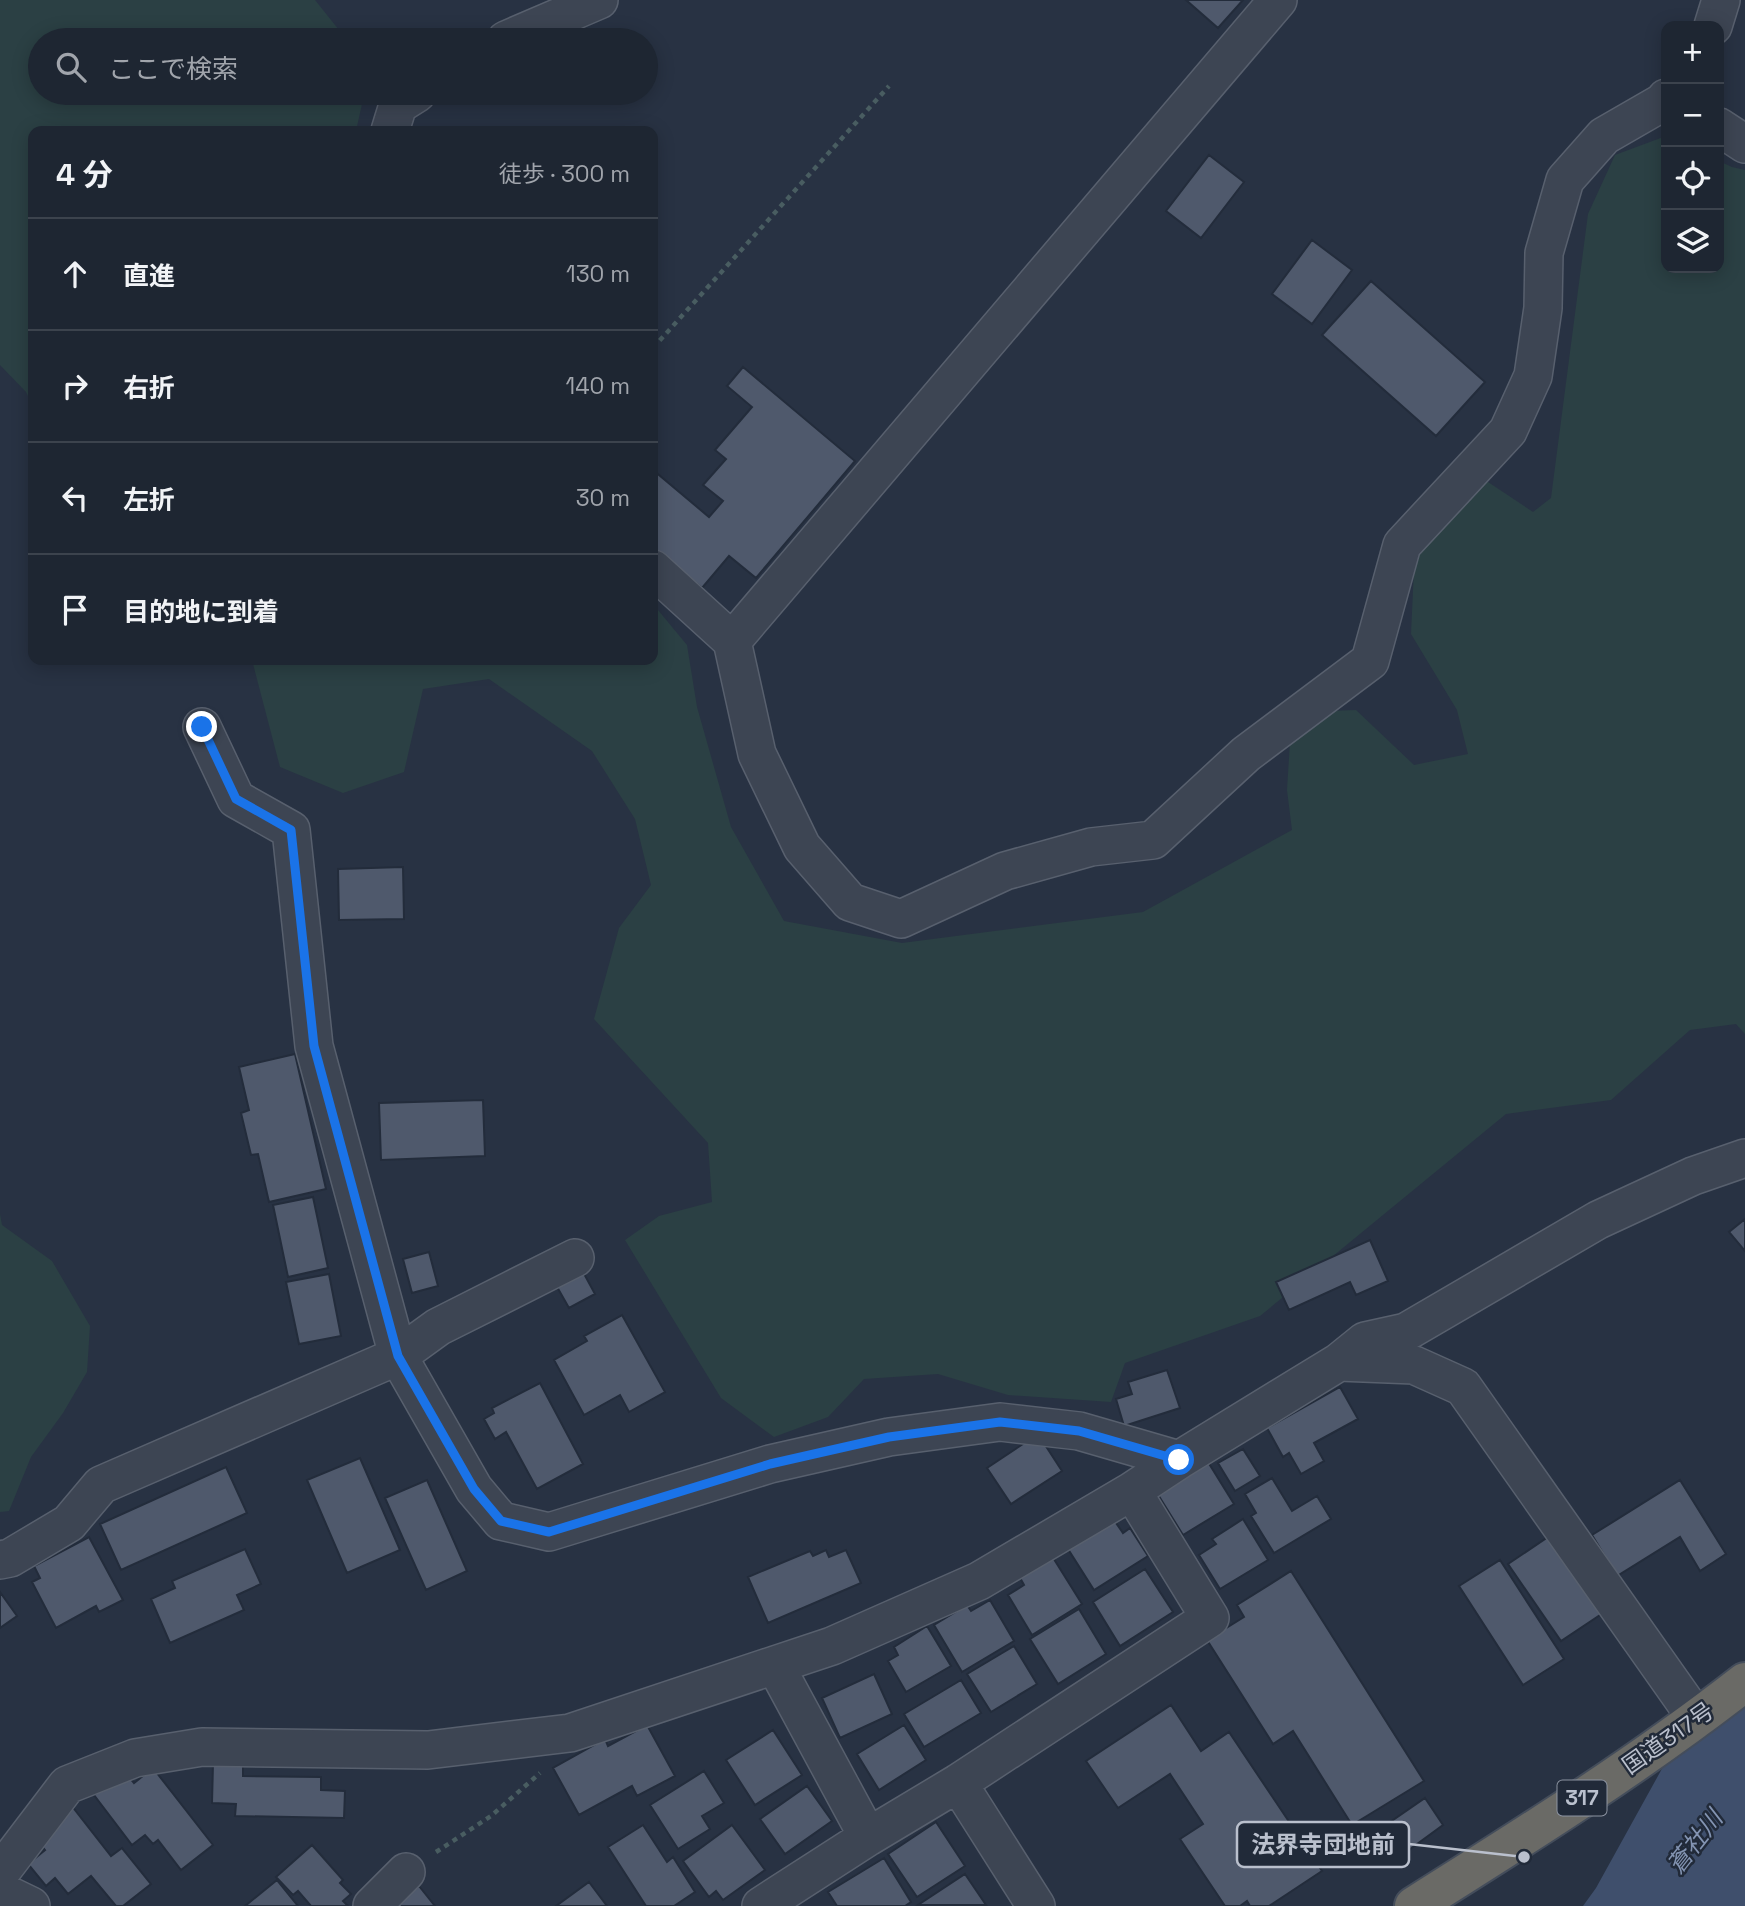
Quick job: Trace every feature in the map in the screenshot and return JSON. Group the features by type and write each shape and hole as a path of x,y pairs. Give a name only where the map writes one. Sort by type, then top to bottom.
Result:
{"highway":[{"name":"国道317号","path":"1414,1906 1555,1817 1697,1719 1745,1682"}],"street":[{"path":"534,28 600,0"},
{"path":"732,641 1279,0"},
{"path":"1715,21 1721,0"},
{"path":"658,574 732,641 757,754 802,847 850,902 901,919 1005,871 1091,847 1153,840 1246,754 1370,661 1402,545 1508,431 1533,376 1543,308 1544,253 1565,180 1604,136 1661,104"},
{"path":"392,126 398,105"},
{"path":"1724,130 1745,144"},
{"path":"202,727 236,799 291,830 314,1046 398,1356 474,1489 501,1521 549,1532 770,1464 889,1437 1000,1422 1079,1431 1179,1460"},
{"path":"0,1873 67,1785 135,1758 202,1747 428,1750 570,1733 832,1646 979,1581 1132,1491 1339,1362 1365,1341 1406,1332 1598,1220 1693,1176 1745,1158"},
{"path":"0,1560 10,1558 69,1523 101,1485 398,1356 438,1327 575,1258"},
{"path":"1339,1362 1414,1365 1463,1387 1697,1719"},
{"path":"761,1906 801,1895 868,1837 958,1783 1210,1618 1132,1491"},
{"path":"775,1665 868,1837"},
{"path":"958,1783 1036,1906"},
{"path":"372,1906 406,1872"},
{"path":"0,1891 31,1906"}],"path":[{"path":"658,342 889,86"},
{"path":"406,1872 491,1816 566,1750 570,1733"}],"green space":[{"path":"0,0 315,0 337,28 28,28 28,105 362,105 357,126 28,126 28,396 0,365"},
{"path":"1661,138 1661,273 1724,273 1724,163 1745,170 1745,1034 1736,1024 1690,1030 1611,1100 1506,1114 1260,1316 1125,1363 1111,1402 1008,1395 938,1374 864,1379 828,1417 774,1437 721,1398 625,1240 659,1216 712,1202 708,1143 594,1019 619,928 651,885 635,819 592,751 489,679 423,689 404,772 343,793 280,767 253,665 658,665 658,610 687,645 697,707 731,827 784,921 902,943 1143,912 1292,830 1287,790 1290,742 1329,711 1356,710 1414,765 1468,754 1457,710 1411,634 1415,547 1485,480 1533,512 1551,498 1588,214 1615,155"},
{"path":"0,1214 2,1225 52,1261 90,1326 87,1372 63,1413 31,1457 9,1511 0,1512"}],"water":[{"name":"蒼社川","path":"1745,1701 1745,1906 1583,1906 1596,1888 1669,1756"}],"building":[{"path":"1186,0 1243,0 1218,28"},
{"path":"1209,155 1244,182 1201,238 1166,211"},
{"path":"1312,240 1352,270 1312,324 1272,294"},
{"path":"1371,281 1485,382 1436,436 1322,335"},
{"path":"743,367 855,461 756,578 729,556 702,588 658,551 658,474 709,517 723,501 703,485 726,459 715,450 752,407 727,386"},
{"path":"403,867 404,919 339,920 338,869"},
{"path":"295,1054 326,1189 269,1202 258,1154 251,1155 241,1113 249,1110 239,1067"},
{"path":"483,1100 485,1156 381,1160 379,1103"},
{"path":"313,1197 328,1268 288,1277 273,1205"},
{"path":"1745,1219 1745,1251 1729,1232"},
{"path":"1370,1240 1388,1281 1356,1295 1350,1282 1289,1310 1276,1282"},
{"path":"429,1252 438,1286 412,1293 403,1259"},
{"path":"582,1270 595,1294 569,1308 556,1285"},
{"path":"329,1274 341,1336 299,1344 286,1282"},
{"path":"622,1315 665,1392 629,1412 620,1395 584,1415 554,1360 587,1341 584,1336"},
{"path":"1167,1370 1180,1408 1124,1426 1116,1399 1132,1394 1128,1382"},
{"path":"540,1383 583,1464 537,1489 506,1432 495,1439 484,1419 494,1413 492,1408"},
{"path":"1340,1387 1358,1419 1314,1443 1324,1461 1301,1474 1289,1453 1283,1457 1267,1428"},
{"path":"1038,1434 1062,1471 1011,1504 987,1468"},
{"path":"1243,1449 1260,1476 1235,1491 1218,1463"},
{"path":"360,1458 400,1550 347,1573 307,1480"},
{"path":"1208,1462 1234,1504 1183,1535 1157,1493"},
{"path":"226,1467 247,1513 121,1570 100,1524"},
{"path":"1272,1478 1292,1511 1317,1496 1331,1519 1274,1553 1251,1516 1256,1513 1245,1494"},
{"path":"427,1480 467,1571 426,1590 385,1498"},
{"path":"1680,1480 1726,1554 1700,1571 1680,1537 1617,1576 1592,1535"},
{"path":"1243,1519 1268,1560 1220,1589 1199,1555 1216,1544 1212,1539"},
{"path":"1114,1520 1123,1533 1130,1528 1148,1556 1094,1590 1068,1549"},
{"path":"1554,1533 1606,1611 1561,1641 1508,1564"},
{"path":"89,1537 123,1600 99,1612 96,1606 56,1628 32,1582 40,1578 34,1566"},
{"path":"245,1549 261,1584 237,1595 244,1610 170,1643 151,1599 175,1588 172,1581"},
{"path":"826,1550 829,1557 846,1550 861,1583 768,1623 748,1577 810,1551 813,1556"},
{"path":"1052,1556 1082,1604 1032,1635 1008,1595 1024,1585 1019,1576"},
{"path":"1500,1560 1564,1659 1523,1685 1459,1586"},
{"path":"1145,1569 1173,1612 1120,1646 1093,1602"},
{"path":"1291,1571 1424,1781 1352,1825 1293,1731 1273,1744 1207,1640 1244,1617 1237,1605"},
{"path":"0,1592 17,1616 0,1628"},
{"path":"990,1600 1014,1641 962,1672 934,1625 967,1605 971,1611"},
{"path":"1079,1609 1106,1654 1058,1684 1030,1639"},
{"path":"927,1626 951,1666 906,1692 888,1661 898,1655 894,1647"},
{"path":"1014,1646 1037,1684 991,1712 967,1674"},
{"path":"874,1674 892,1714 840,1738 822,1698"},
{"path":"961,1680 981,1713 924,1747 904,1714"},
{"path":"1171,1705 1201,1751 1229,1732 1322,1871 1269,1906 1250,1906 1247,1901 1240,1906 1225,1906 1180,1839 1203,1824 1170,1774 1118,1808 1086,1761"},
{"path":"647,1725 675,1776 637,1796 632,1786 579,1815 553,1768 605,1739 608,1746"},
{"path":"904,1725 926,1760 879,1790 857,1754"},
{"path":"773,1730 802,1775 755,1805 726,1760"},
{"path":"213,1763 243,1764 243,1776 321,1777 321,1790 345,1791 344,1818 235,1816 236,1804 212,1803"},
{"path":"153,1768 213,1845 181,1870 158,1840 153,1844 145,1835 132,1845 94,1795 125,1772 134,1783"},
{"path":"704,1771 724,1803 702,1816 710,1829 678,1849 650,1805"},
{"path":"807,1786 832,1821 785,1854 760,1819"},
{"path":"1425,1798 1443,1825 1402,1855 1383,1827"},
{"path":"71,1805 111,1856 122,1848 151,1884 123,1906 116,1906 91,1876 68,1894 55,1878 46,1886 28,1864 45,1850 37,1840"},
{"path":"936,1822 965,1866 917,1897 888,1854"},
{"path":"643,1825 667,1862 673,1857 695,1892 674,1906 646,1906 608,1847"},
{"path":"732,1825 765,1870 723,1900 716,1891 709,1897 683,1861"},
{"path":"312,1845 343,1880 340,1883 351,1894 343,1901 348,1906 311,1906 298,1891 293,1895 276,1877"},
{"path":"884,1858 911,1902 905,1906 837,1906 828,1892"},
{"path":"965,1874 986,1905 918,1905"},
{"path":"277,1880 298,1906 245,1906"},
{"path":"589,1882 607,1906 556,1906"},
{"path":"419,1886 435,1906 393,1906"}],"place":[{"name":"法界寺団地前","path":"1524,1857"}],"route":[{"path":"202,727 236,799 291,830 314,1046 398,1356 474,1489 501,1521 549,1532 770,1464 889,1437 1000,1422 1079,1431 1179,1460"}]}
